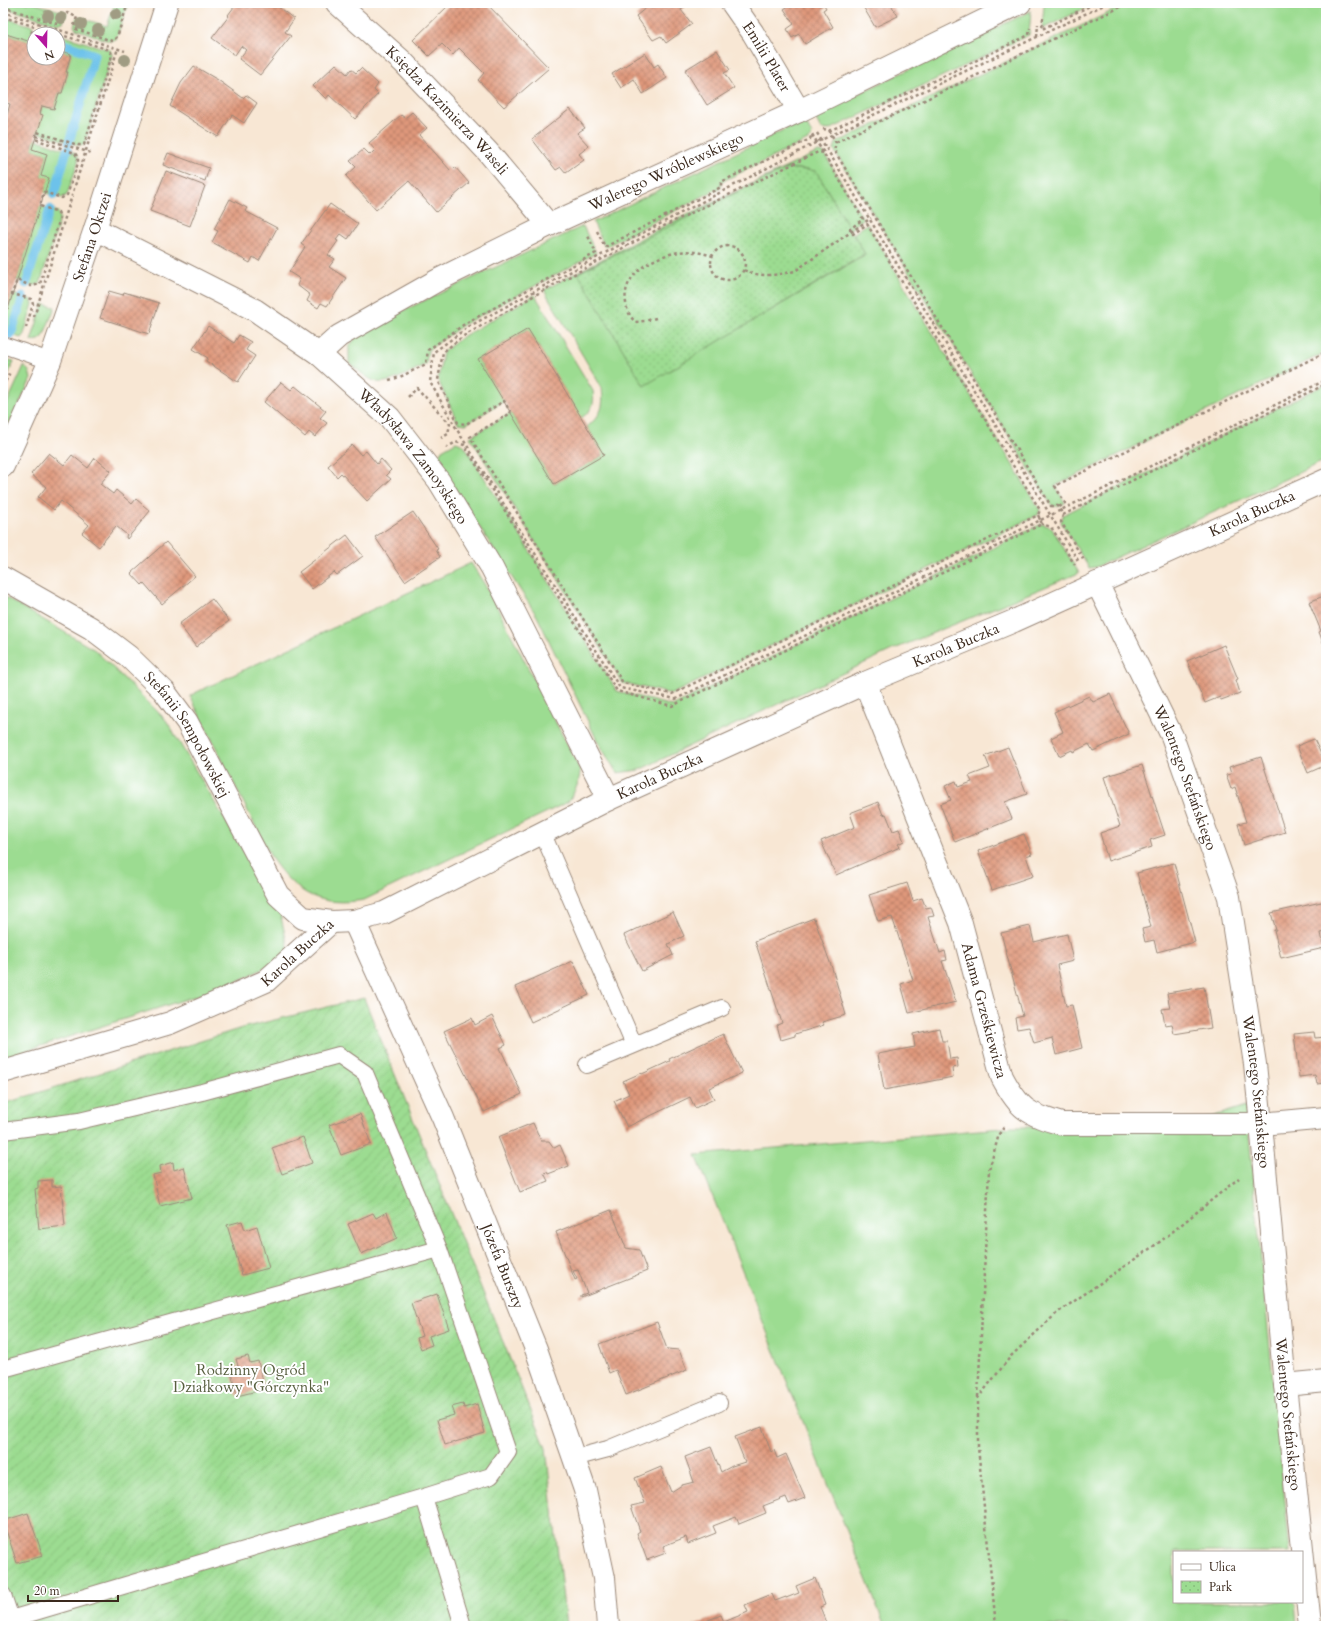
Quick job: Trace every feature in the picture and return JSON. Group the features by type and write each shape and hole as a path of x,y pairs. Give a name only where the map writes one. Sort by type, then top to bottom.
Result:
{"street":[{"name":"Stefana Okrzei","path":"3,466 50,361 95,229 108,159 141,56 167,3"},
{"name":"Księdza Kazimierza Waseli","path":"337,3 403,62 488,152 549,225"},
{"name":"Emilii Plater","path":"732,3 753,33 804,114"},
{"name":"Walerego Wróblewskiego","path":"320,354 339,336 424,288 549,225 804,114 1020,3"},
{"name":"Władysława Zamoyskiego","path":"95,229 255,310 320,354 390,418 439,481 492,568 609,800"},
{"name":"Karola Buczka","path":"3,1072 170,1023 266,981 331,922 354,921 384,913 542,832 609,800 865,683 1014,620 1091,577 1326,480"},
{"name":"Walentego Stefańskiego","path":"1091,577 1172,736 1228,897 1255,1064 1262,1124 1285,1385 1302,1551"},
{"name":"Stefanii Sempołowskiej","path":"3,578 91,628 128,656 164,691 187,722 278,895 302,918 331,922"},
{"name":"Adama Grześkiewicza","path":"865,683 961,923 1002,1076 1010,1093 1020,1106 1040,1118 1062,1124 1262,1124 1326,1118"},
{"name":"Józefa Burszty","path":"354,921 443,1118 536,1348 585,1490 604,1578 608,1626"},
{"path":"1285,1385 1326,1381"},
{"name":"Walentego Stefańskiego","path":"1303,1559 1310,1626"}],"lane":[{"path":"3,345 26,346 50,361"},
{"path":"542,832 634,1045"},
{"path":"587,1065 722,1008"},
{"path":"3,1131 79,1121 202,1092 339,1055 365,1073 439,1250 508,1452 491,1476 7,1620 3,1595"},
{"path":"3,1369 439,1250"},
{"path":"574,1458 608,1449 719,1403"},
{"path":"424,1497 463,1626"}],"path":[{"path":"3,6 57,24 63,22 67,13 77,17 74,26 76,29 112,41 117,37 128,3"},
{"path":"1043,17 1042,29 1096,3"},
{"path":"1108,3 817,142 538,288 468,327 434,352 430,382 459,433 620,688 676,699 1326,380"},
{"path":"836,143 1129,3"},
{"path":"3,12 141,56"},
{"path":"3,17 32,26"},
{"path":"804,114 814,115 821,129 829,130 1029,35 1030,27"},
{"path":"36,136 37,132 78,145 84,145 112,55 110,50 66,37"},
{"path":"26,346 118,48"},
{"path":"119,58 120,54 132,57 141,56"},
{"path":"804,114 804,120 863,219 850,229 852,232"},
{"path":"804,114 871,218 1051,515 1091,577"},
{"path":"3,118 6,119 3,129"},
{"path":"829,130 836,143 834,150 1052,506 1058,506 1065,503 1055,486 1326,352"},
{"path":"596,228 605,248 721,187 721,182 810,139 812,134"},
{"path":"36,136 108,159"},
{"path":"26,346 21,338 24,334 33,304 31,299 12,294 17,280 31,286 40,284 60,218 58,212 40,206 44,192 62,198 67,195 78,163 78,158 75,153 35,139 36,136"},
{"path":"91,150 102,154 108,159"},
{"path":"824,154 818,152 664,226 535,295 462,337 443,352 438,380 458,423 466,424 504,401 511,413 470,437 623,683 672,694 1038,516"},
{"path":"744,270 750,273 766,275 781,275 795,271 871,218"},
{"path":"852,232 853,234 866,224 1040,510 1038,516 1042,524"},
{"path":"388,381 400,377 426,364 428,350 466,323 596,252 586,232"},
{"path":"728,246 736,248 742,254 745,261 744,270 739,276 731,280 722,280 714,274 711,265 713,256 719,248 728,246"},
{"path":"656,318 635,322 630,317 624,293 630,280 639,270 650,262 665,255 680,251 693,251 713,256"},
{"path":"1063,515 1326,384"},
{"path":"403,401 417,388 450,424 448,434 437,440"},
{"path":"442,450 456,442 464,445 617,691 672,706 1042,524 1051,527 1079,573 1091,577"},
{"path":"1058,506 1063,515 1061,522 1089,568 1091,577"},
{"path":"996,1626 978,1454 978,1398 989,1170 999,1134 1020,1106"},
{"path":"978,1398 1011,1356 1058,1313 1161,1241 1264,1158"}],"green space":[{"path":"3,3 33,3 67,13 63,22 57,24 3,7"},
{"path":"115,3 128,3 116,39 109,41 76,29 74,26 77,17 107,26"},
{"path":"1048,3 1096,3 1042,29 1044,5"},
{"path":"1129,3 1326,3 1326,352 1055,486 1065,503 1058,506 1052,506 834,150 836,143"},
{"path":"1031,11 1029,35 829,130 821,129 814,115"},
{"path":"3,17 33,26 26,26 26,41 3,33"},
{"path":"66,36 110,50 112,55 84,145 78,145 37,132 42,115 40,114 42,106 54,109 59,93 62,93 71,54 66,52"},
{"path":"804,120 812,134 810,139 721,182 721,187 605,247 593,222"},
{"path":"35,139 75,153 78,158 78,163 67,195 62,198 44,192 48,179 41,176 47,154 32,149"},
{"path":"818,152 824,153 863,219 850,229 816,171 788,168 743,189 578,273 644,385 865,255 853,234 867,224 1040,510 1038,515 672,694 623,683 470,437 511,413 554,484 604,455 587,427 596,418 601,410 603,400 602,388 544,290 664,226"},
{"path":"788,168 816,171 865,254 644,386 578,273 743,189"},
{"path":"40,206 58,212 60,218 40,284 31,286 17,280"},
{"path":"583,226 596,253 466,323 428,350 426,364 393,380 379,382 367,377 349,363 349,347 360,331"},
{"path":"12,294 31,299 33,304 24,334 21,338 3,332 3,308 8,309"},
{"path":"535,295 593,391 594,400 592,407 588,413 581,418 528,329 478,359 504,401 466,424 458,423 438,380 443,352 462,337"},
{"path":"43,304 55,307 43,337 39,340 31,341"},
{"path":"3,359 14,361 3,387"},
{"path":"24,366 29,371 31,379 3,438 3,412"},
{"path":"1326,384 1326,460 1096,567 1089,568 1061,522 1063,515"},
{"path":"456,442 464,445 617,691 672,706 1042,524 1051,527 1079,573 892,650 639,770 617,773 598,742 537,616 436,460 442,450"},
{"path":"471,563 490,593 580,770 579,779 575,790 568,802 364,900 335,902 311,896 291,882 272,859 190,696"},
{"path":"3,596 95,650 166,720 280,913 290,956 227,986 3,1058"},
{"name":"Rodzinny Ogród Działkowy \"Górczynka\"","path":"364,998 546,1448 566,1626 3,1626 3,1104 242,1028"},
{"path":"1246,1106 1290,1551 1173,1551 1173,1603 1295,1603 1297,1626 885,1626 696,1155 1013,1127 1180,1127"}],"building":[{"path":"237,3 273,3 294,19 285,32 291,36 260,75 239,59 246,50 241,46 235,55 212,38"},
{"path":"451,3 486,3 549,68 504,107 478,80 484,73 459,48 453,55 442,44 429,56 413,40"},
{"path":"652,3 684,3 686,6 681,10 692,24 666,43 661,36 653,40 636,16"},
{"path":"793,3 823,3 826,8 823,10 833,27 805,44 799,34 792,38 787,29 794,24 784,9"},
{"path":"861,3 890,3 898,16 875,27"},
{"path":"3,33 26,40 26,66 66,66 66,52 71,54 62,93 59,93 54,109 42,106 40,114 43,115 32,149 47,154 41,176 49,178 8,309 3,308 3,129 10,104 3,102"},
{"path":"717,50 730,70 724,73 734,88 707,105 685,70"},
{"path":"645,53 654,67 658,64 667,78 643,94 634,79 621,88 612,74"},
{"path":"336,64 347,74 351,69 356,73 361,68 378,84 374,90 378,94 355,119 329,95 326,99 313,86"},
{"path":"194,66 218,80 243,98 246,95 257,103 244,123 232,115 218,137 170,106 181,83"},
{"path":"570,109 585,128 577,133 589,146 579,154 584,160 566,173 561,167 556,170 532,139"},
{"path":"412,112 427,128 419,135 451,171 455,167 469,183 436,212 409,181 376,210 346,176 356,167 350,161 364,149 370,155 375,150 369,143 401,115 405,118"},
{"path":"168,153 209,168 205,181 163,165"},
{"path":"166,171 205,186 190,226 150,211"},
{"path":"230,199 247,208 245,211 277,228 259,261 253,257 250,263 212,242 218,231 214,229"},
{"path":"330,204 358,224 348,239 341,234 328,255 335,259 329,267 346,278 327,306 321,303 318,308 307,301 310,295 297,285 300,279 289,272 305,247 301,244"},
{"path":"109,291 123,295 124,292 159,303 149,334 100,318"},
{"path":"208,326 234,343 239,335 251,342 246,350 255,356 238,382 206,361 208,358 193,349"},
{"path":"528,329 604,455 554,484 478,359"},
{"path":"281,382 291,390 295,386 326,411 320,418 327,423 315,437 309,432 305,437 264,402"},
{"path":"352,445 361,455 366,451 377,464 381,459 391,470 386,475 391,479 367,501 341,473 337,477 328,466"},
{"path":"49,453 64,465 72,455 88,468 95,458 111,471 100,484 113,494 116,490 132,504 136,499 150,511 127,539 127,535 116,526 99,547 82,533 89,525 61,501 54,510 38,497 46,487 31,474"},
{"path":"413,512 438,549 436,550 440,557 405,581 375,537"},
{"path":"347,535 363,556 337,575 334,572 312,589 299,572"},
{"path":"166,542 195,576 162,604 144,583 142,585 131,573"},
{"path":"1326,595 1326,650 1319,632 1321,631 1309,602"},
{"path":"212,599 229,621 196,647 179,624"},
{"path":"1224,645 1238,679 1236,680 1240,693 1221,700 1220,697 1205,703 1187,661"},
{"path":"1110,694 1129,734 1093,751 1089,744 1073,752 1072,750 1059,756 1051,738 1063,732 1054,712 1089,696 1093,702"},
{"path":"1314,739 1326,765 1308,773 1297,746"},
{"path":"1008,747 1027,794 1005,802 1012,819 955,842 940,804 951,800 945,786 956,781 958,787 972,782 969,776 990,768 985,756"},
{"path":"1261,757 1285,832 1244,845 1238,824 1246,822 1235,787 1231,789 1226,775 1231,774 1229,767"},
{"path":"1142,765 1165,835 1150,840 1152,847 1108,861 1100,833 1120,826 1104,777"},
{"path":"878,802 883,815 886,814 893,831 899,829 904,841 898,844 900,847 836,875 821,841 855,827 850,813"},
{"path":"1024,834 1032,854 1026,856 1033,876 992,890 978,851"},
{"path":"1174,863 1195,942 1157,952 1154,940 1145,942 1142,929 1151,927 1137,873"},
{"path":"907,883 913,901 922,898 926,908 931,907 934,916 928,917 940,953 945,951 947,960 942,961 956,1002 909,1013 901,984 913,980 892,917 878,921 869,895"},
{"path":"1326,901 1326,932 1321,933 1324,948 1281,958 1271,913"},
{"path":"673,912 684,936 668,944 673,955 642,971 624,935"},
{"path":"814,918 832,968 846,1015 822,1022 824,1025 781,1040 777,1025 782,1023 755,941"},
{"path":"1030,926 1034,942 1067,934 1073,961 1057,965 1066,1006 1072,1005 1082,1048 1056,1055 1052,1038 1034,1043 1029,1027 1017,1029 1015,1018 1023,1016 1001,933"},
{"path":"573,961 589,995 531,1022 515,987"},
{"path":"1204,987 1211,1028 1174,1034 1172,1024 1165,1025 1162,1009 1170,1008 1167,993"},
{"path":"492,1016 506,1045 500,1048 522,1094 484,1112 444,1031 472,1018 475,1025"},
{"path":"939,1028 942,1041 947,1041 950,1059 957,1058 958,1067 952,1068 953,1077 884,1090 878,1054 915,1047 913,1034"},
{"path":"1314,1032 1315,1038 1326,1037 1326,1083 1317,1084 1315,1075 1299,1077 1294,1034"},
{"path":"723,1034 742,1073 709,1088 714,1099 695,1108 690,1097 627,1127 614,1101 629,1094 623,1081 670,1061 669,1059"},
{"path":"360,1114 371,1144 341,1155 329,1125"},
{"path":"533,1123 541,1141 549,1141 554,1148 560,1145 569,1166 548,1174 547,1172 544,1173 548,1181 520,1192 498,1137"},
{"path":"303,1137 312,1163 282,1174 272,1148"},
{"path":"173,1162 174,1170 184,1167 192,1198 160,1206 153,1175 161,1173 160,1166"},
{"path":"52,1180 52,1187 61,1186 65,1226 39,1229 35,1189 38,1188 38,1181"},
{"path":"1323,1194 1326,1194 1326,1209 1325,1209"},
{"path":"611,1210 626,1248 639,1250 647,1271 581,1297 581,1295 587,1293 578,1270 573,1271 577,1279 575,1280 556,1232"},
{"path":"387,1212 397,1238 361,1254 348,1224 373,1213 376,1218"},
{"path":"242,1221 245,1230 257,1226 269,1268 242,1275 227,1225"},
{"path":"437,1294 449,1329 429,1336 432,1345 421,1349 417,1338 422,1336 411,1303"},
{"path":"657,1322 667,1349 679,1350 687,1370 626,1395 616,1370 609,1373 599,1344"},
{"path":"248,1356 250,1363 258,1361 265,1389 237,1396 230,1368 238,1366 236,1359"},
{"path":"463,1404 464,1408 477,1404 485,1433 445,1445 437,1420 454,1415 451,1407"},
{"path":"762,1427 771,1452 774,1450 777,1458 786,1454 805,1498 789,1504 786,1497 763,1506 766,1513 739,1524 736,1517 713,1526 716,1533 688,1544 686,1537 663,1546 666,1553 647,1560 637,1533 640,1531 631,1506 645,1503 635,1478 661,1467 671,1492 682,1485 694,1482 685,1457 711,1447 721,1472 732,1466 745,1462 735,1437"},
{"path":"28,1513 43,1556 17,1563 3,1521"},
{"path":"815,1578 825,1605 820,1607 828,1626 693,1626 721,1615 724,1622 748,1612 745,1605 772,1594 775,1601 799,1593 796,1586"}],"waterway":[{"path":"66,45 95,55 69,142"},
{"path":"54,195 67,150"},
{"path":"26,284 50,209"},
{"path":"11,335 23,297"}]}
